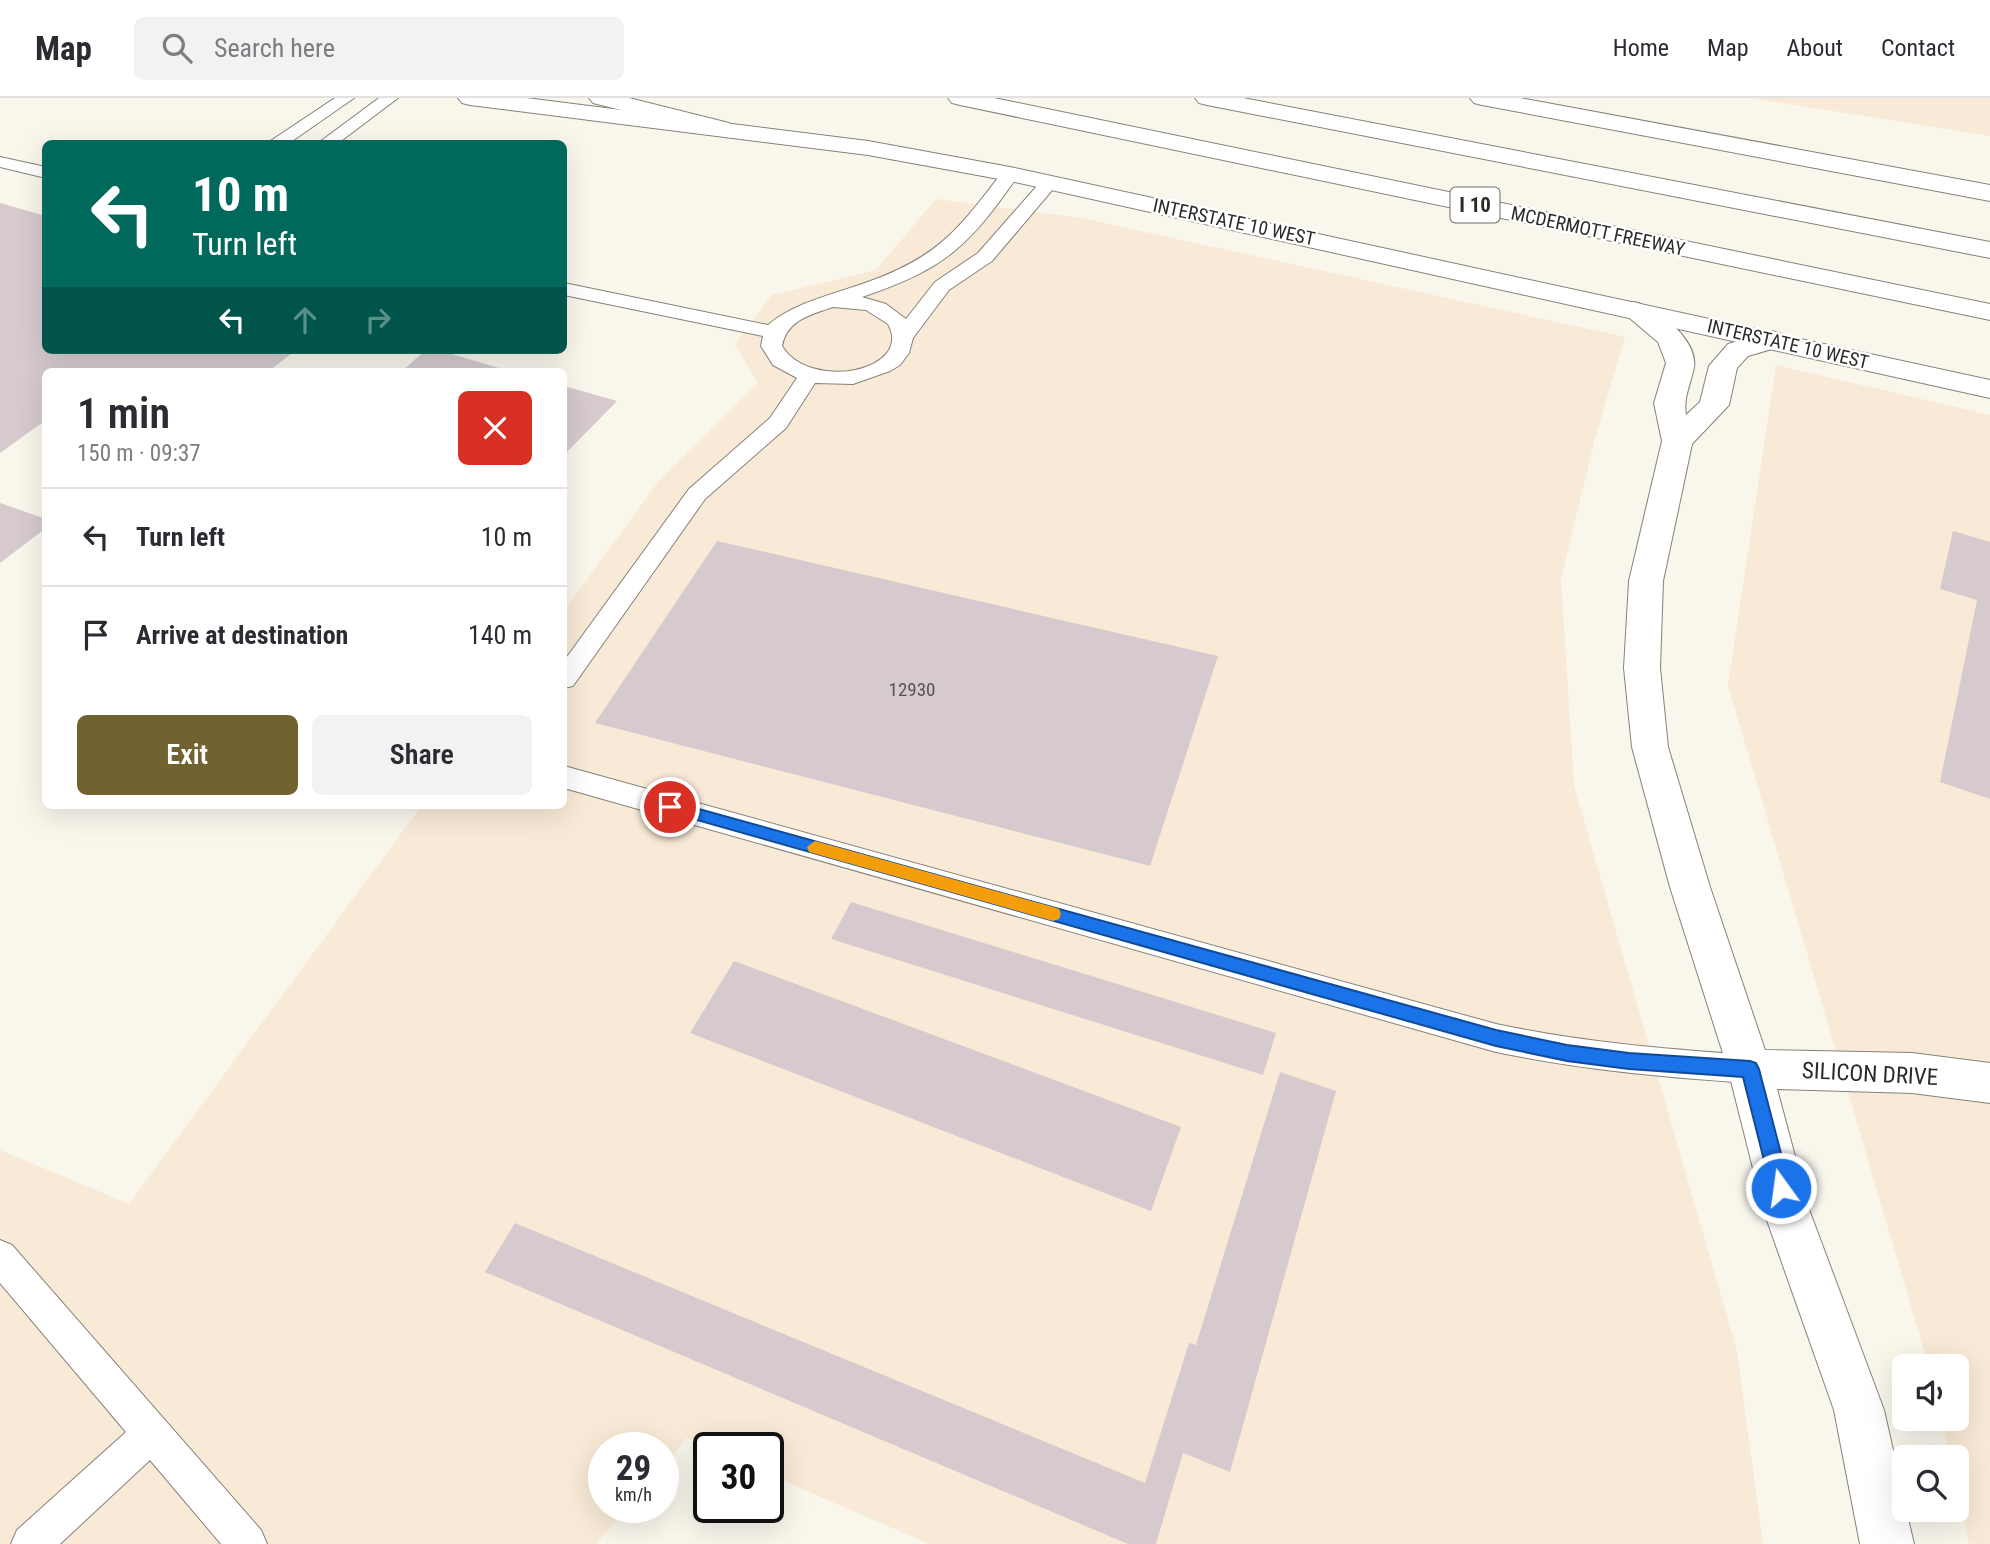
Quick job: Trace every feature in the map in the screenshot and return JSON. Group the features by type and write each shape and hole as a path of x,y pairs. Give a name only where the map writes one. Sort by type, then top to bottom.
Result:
{"main road":[{"name":"INTERSTATE 10 WEST","path":"470,98 868,148 1010,174 1990,389"},
{"path":"601,98 721,128"},
{"name":"MCDERMOTT FREEWAY","path":"960,98 1990,312"},
{"name":"I 10","path":"1208,98 1990,250"},
{"path":"1482,98 1990,193"},
{"path":"1633,310 1671,338 1680,363 1669,403 1677,441 1646,581 1642,668 1650,747 1690,887 1750,1069 1787,1212 1859,1410 1887,1544"},
{"path":"1677,441 1714,405 1723,366 1738,350 1772,340"},
{"name":"SILICON DRIVE","path":"1750,1069 1912,1073 1990,1083"}],"lane":[{"path":"280,140 346,98"},
{"path":"331,140 390,98"},
{"path":"0,162 42,172"},
{"path":"831,301 858,302 881,308 898,320 905,335 904,346 897,357 867,374 848,378 809,376 790,369 776,359 771,346 773,332 785,317 806,307 914,272 943,253 969,230 1010,174"},
{"path":"905,335 942,286 985,257 1050,182"},
{"path":"567,290 773,332"},
{"path":"567,675 697,494 778,423 809,376"},
{"path":"567,778 1496,1038 1567,1053 1629,1061 1750,1069"},
{"path":"0,1257 247,1544"},
{"path":"31,1544 151,1434"}],"shaded area":[{"path":"1752,98 1990,98 1990,136"},
{"path":"936,199 1081,218 1625,337 1595,438 1561,579 1574,786 1737,1351 1763,1544 929,1544 784,1481 784,1432 693,1432 693,1441 687,1438 679,1447 679,1432 588,1432 588,1523 614,1523 596,1544 0,1544 0,1150 129,1204 419,809 567,809 567,607 658,482 758,383 735,344 772,295 876,270"},
{"path":"1776,365 1990,415 1990,1544 1969,1544 1964,1522 1969,1522 1969,1445 1947,1445 1944,1431 1969,1431 1969,1354 1925,1354 1728,685"}],"building":[{"path":"0,203 42,215 42,354 291,354 273,368 42,368 42,423 0,453"},
{"path":"421,354 452,354 499,368 405,368"},
{"path":"567,387 617,401 567,452"},
{"path":"0,503 42,518 42,531 0,563"},
{"path":"1953,531 1990,542 1990,799 1940,782 1977,600 1940,589"},
{"path":"717,541 1218,656 1150,866 595,723"},
{"path":"851,902 1276,1033 1263,1075 831,939"},
{"path":"734,961 1181,1127 1151,1211 690,1033"},
{"path":"1280,1072 1336,1091 1230,1472 1183,1453 1156,1544 1128,1544 485,1272 515,1223 1145,1483 1189,1343 1196,1345"}],"slow traffic":[{"path":"815,847 1053,914"}],"route":[{"path":"670,807 1496,1038 1567,1053 1629,1061 1750,1069 1781,1188"}]}
